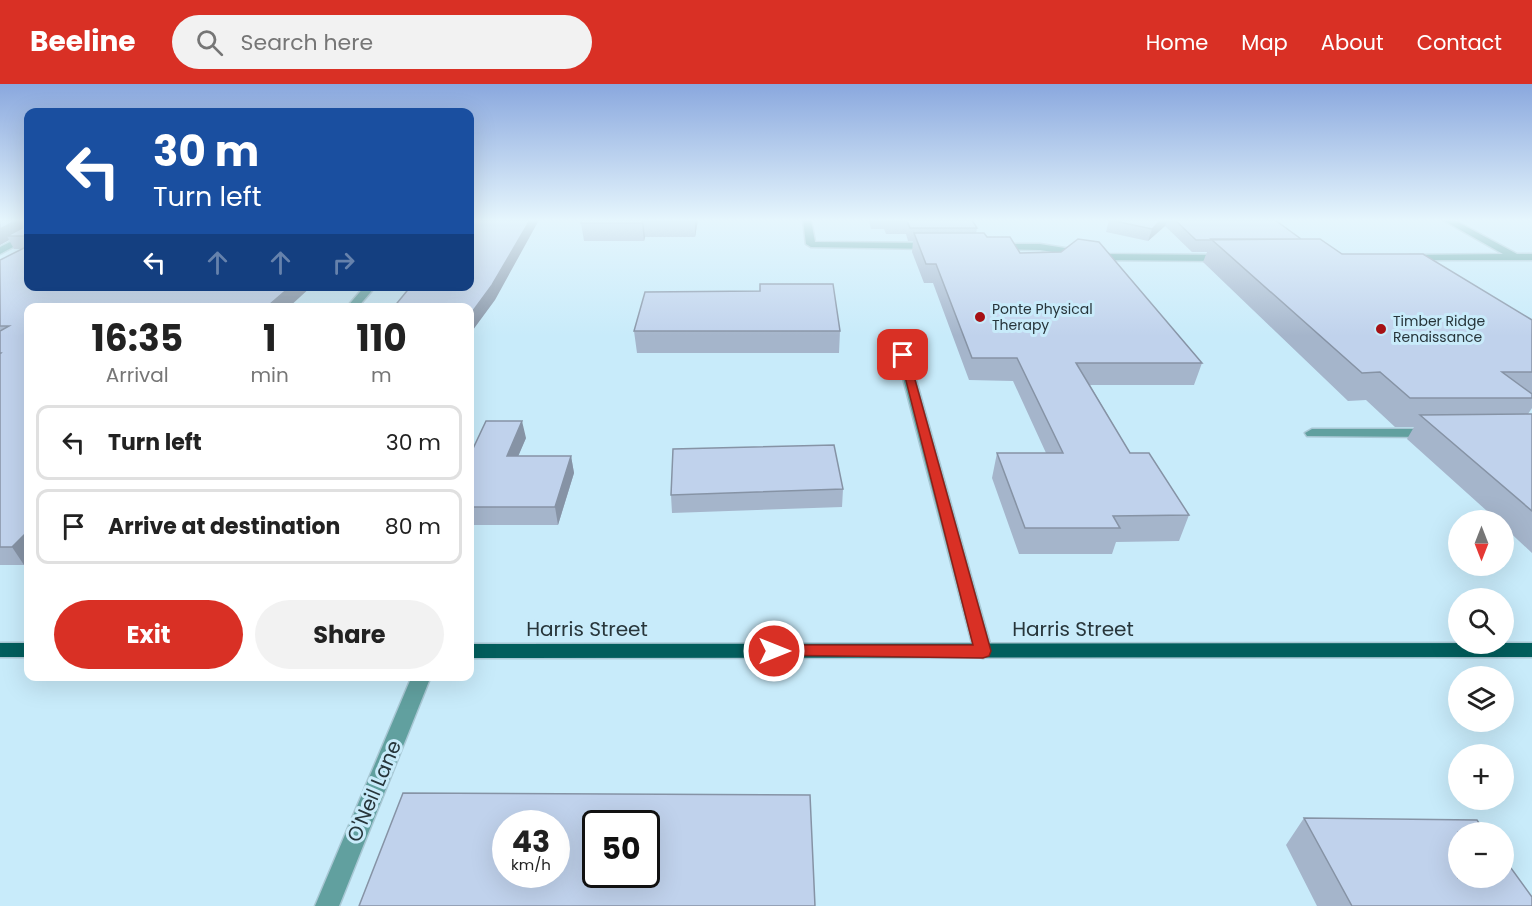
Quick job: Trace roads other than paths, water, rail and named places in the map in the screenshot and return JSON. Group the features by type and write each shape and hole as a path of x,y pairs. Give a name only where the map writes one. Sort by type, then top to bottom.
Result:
{"main road":[{"path":"0,650 24,648"},
{"name":"Harris Street","path":"474,651 1532,650"}],"street":[{"path":"1518,258 1532,266"},
{"path":"356,303 366,291"},
{"path":"903,355 983,651"},
{"path":"1312,434 1440,433"},
{"name":"O'Neil Lane","path":"327,906 420,681"}],"place":[{"name":"Ponte Physical Therapy","path":"980,317"},
{"name":"Timber Ridge Renaissance","path":"1381,329"}]}
